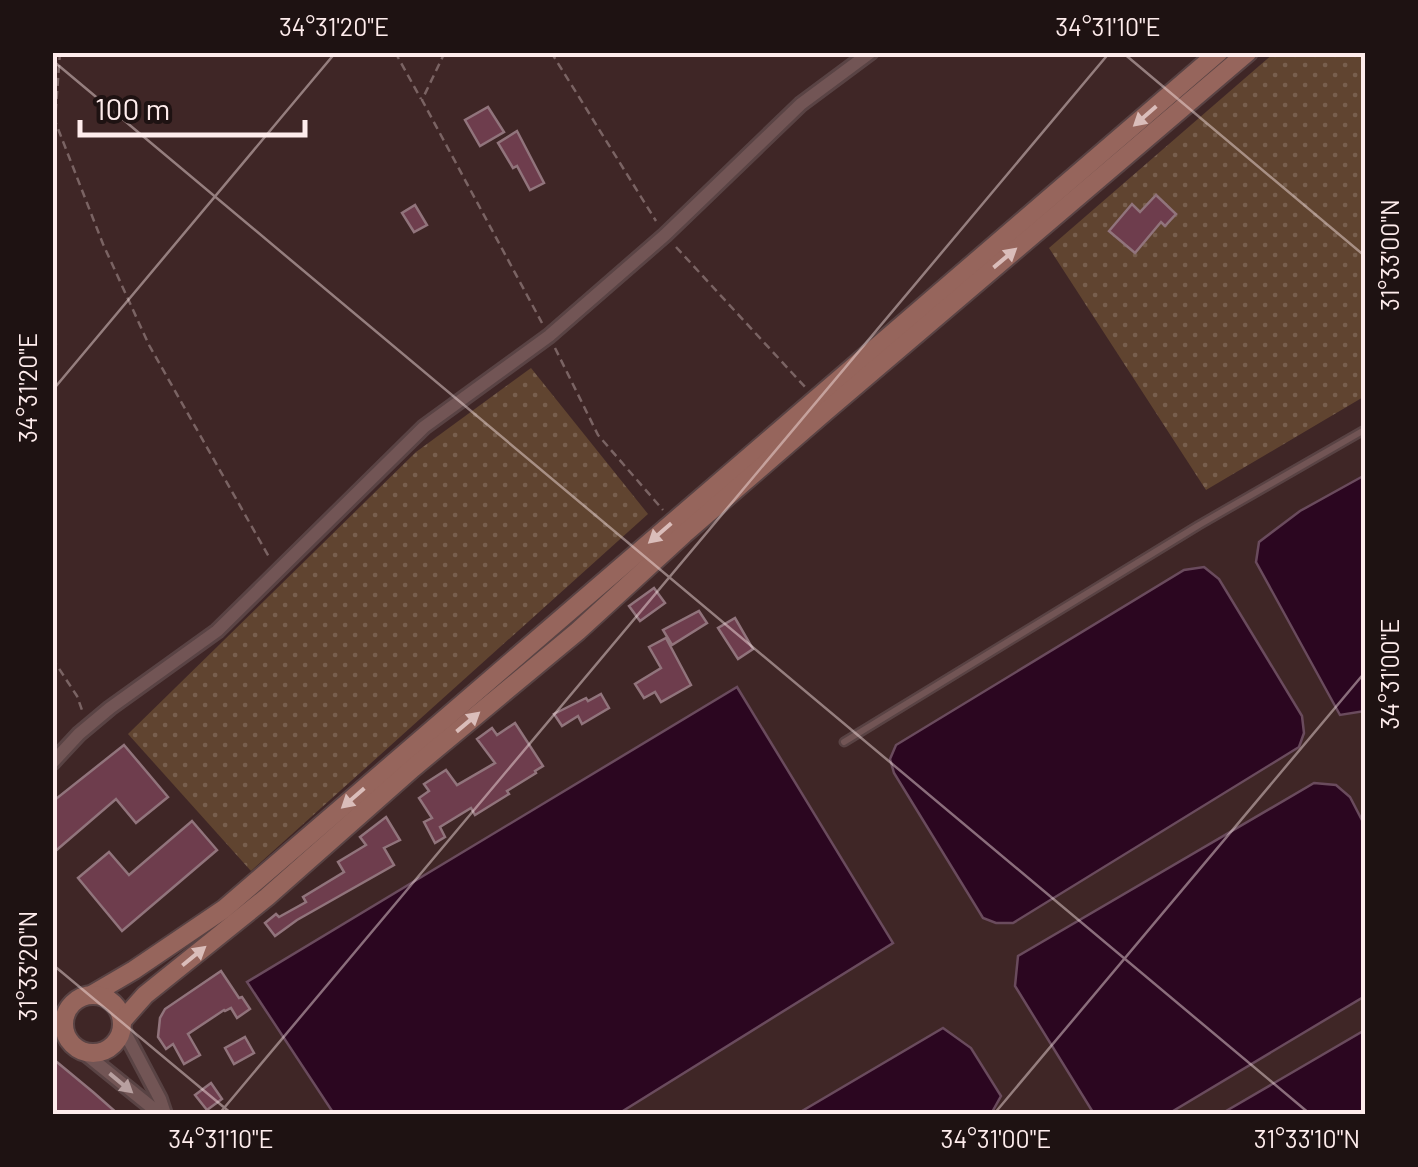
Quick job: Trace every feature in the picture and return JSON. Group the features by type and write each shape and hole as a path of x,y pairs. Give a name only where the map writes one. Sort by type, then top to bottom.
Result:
{"street":[{"path":"52,764 110,708 217,631 424,428 549,336 665,234 801,104 871,52"},
{"path":"162,1114 69,1040 58,1021 74,1000 134,970 224,910 1219,52"},
{"path":"82,1051 108,1049 146,995 267,898 412,768 578,630 811,424 1248,52"},
{"path":"92,994 111,1000 118,1007 122,1024 160,1099 162,1114"}],"lane":[{"path":"844,742 1199,524 1366,430"}],"path":[{"path":"60,52 56,122 102,244 149,345 278,571"},
{"path":"395,52 549,336 598,436 673,522"},
{"path":"422,100 445,52"},
{"path":"52,339 56,344 52,347"},
{"path":"52,658 77,696 84,716 79,734"}],"shaded area":[{"path":"1274,53 1365,53 1365,396 1206,490 1049,248"},
{"path":"531,368 648,514 251,871 128,734 416,452"},
{"path":"1365,475 1365,711 1340,715 1256,562 1259,542 1300,511"},
{"path":"1204,567 1219,579 1302,716 1304,733 1299,747 1013,923 983,918 894,773 890,759 896,745 1184,570"},
{"path":"737,687 893,943 618,1114 334,1114 247,982"},
{"path":"1314,783 1336,785 1350,797 1365,826 1365,996 1168,1114 1094,1114 1015,986 1018,956"},
{"path":"943,1028 971,1048 1001,1096 991,1114 797,1114"},
{"path":"1365,1030 1365,1114 1221,1114"}],"building":[{"path":"488,107 504,132 480,146 465,120"},
{"path":"517,131 544,183 530,190 498,143"},
{"path":"1156,195 1176,214 1165,226 1161,222 1135,253 1109,231 1132,204 1140,212"},
{"path":"415,205 427,225 414,232 402,213"},
{"path":"654,588 665,603 640,621 629,606"},
{"path":"699,611 707,623 672,645 663,630"},
{"path":"735,618 753,649 738,659 718,628"},
{"path":"666,638 691,685 661,702 655,692 644,698 635,684 661,668 649,647"},
{"path":"601,694 609,708 582,724 578,716 562,726 554,714 586,698 588,701"},
{"path":"515,723 543,766 475,815 471,808 440,827 445,837 435,843 424,822 432,818 419,798 429,791 424,784 446,770 457,785 495,763 477,739 492,728 497,735"},
{"path":"124,745 168,797 136,823 116,799 52,854 52,802"},
{"path":"386,817 400,840 384,848 394,865 275,936 265,923 306,902 303,897 344,872 338,862 366,845 360,837"},
{"path":"192,821 217,850 122,931 78,878 109,852 129,875"},
{"path":"221,971 250,1009 237,1018 231,1008 224,1010 188,1034 200,1055 184,1064 173,1044 166,1049 158,1037 160,1018 165,1009"},
{"path":"245,1037 254,1053 234,1064 225,1048"},
{"path":"52,1058 93,1092 118,1114 52,1114"},
{"path":"211,1083 222,1099 207,1110 195,1095"}]}
